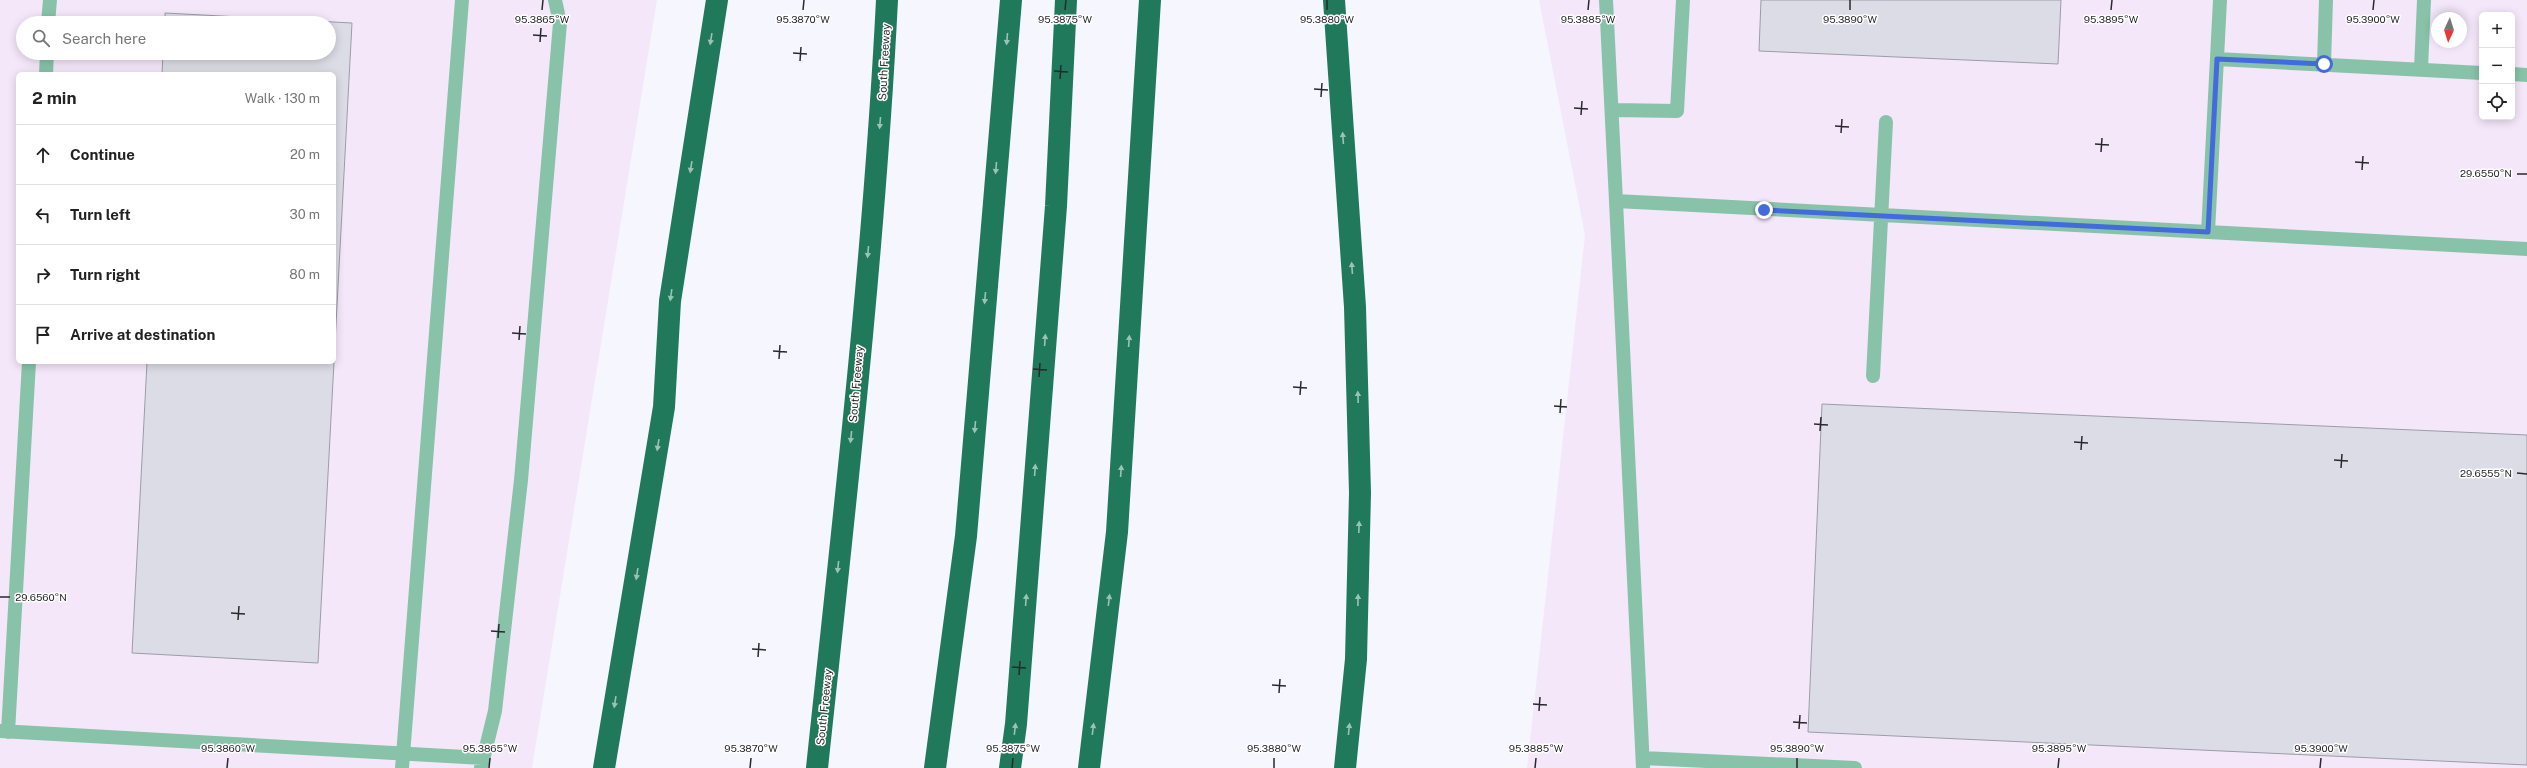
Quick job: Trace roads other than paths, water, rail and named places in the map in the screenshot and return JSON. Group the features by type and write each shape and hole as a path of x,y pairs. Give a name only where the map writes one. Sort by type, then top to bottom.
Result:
{"highway":[{"path":"604,768 664,407 670,301 717,0"},
{"name":"South Freeway","path":"817,768 852,430 883,90 887,0"},
{"path":"935,768 966,536 1010,0"},
{"path":"1010,768 1016,724 1056,206 1066,0"},
{"path":"1089,768 1117,532 1150,0"},
{"path":"1334,0 1355,307 1360,493 1356,659 1345,768"}],"lane":[{"path":"49,16 50,0"},
{"path":"402,768 462,0"},
{"path":"29,364 4,732 404,754 482,763 495,711 521,480 560,23 555,0"},
{"path":"1606,0 1613,110 1643,763 1855,768"},
{"path":"1613,110 1677,111 1683,0"},
{"path":"2208,232 2220,0"},
{"path":"2324,64 2326,0"},
{"path":"2420,69 2424,0"},
{"path":"2217,59 2479,73"},
{"path":"46,72 47,60"},
{"path":"2515,74 2527,75"},
{"path":"1873,376 1886,122"},
{"path":"1616,201 2527,249"}]}
